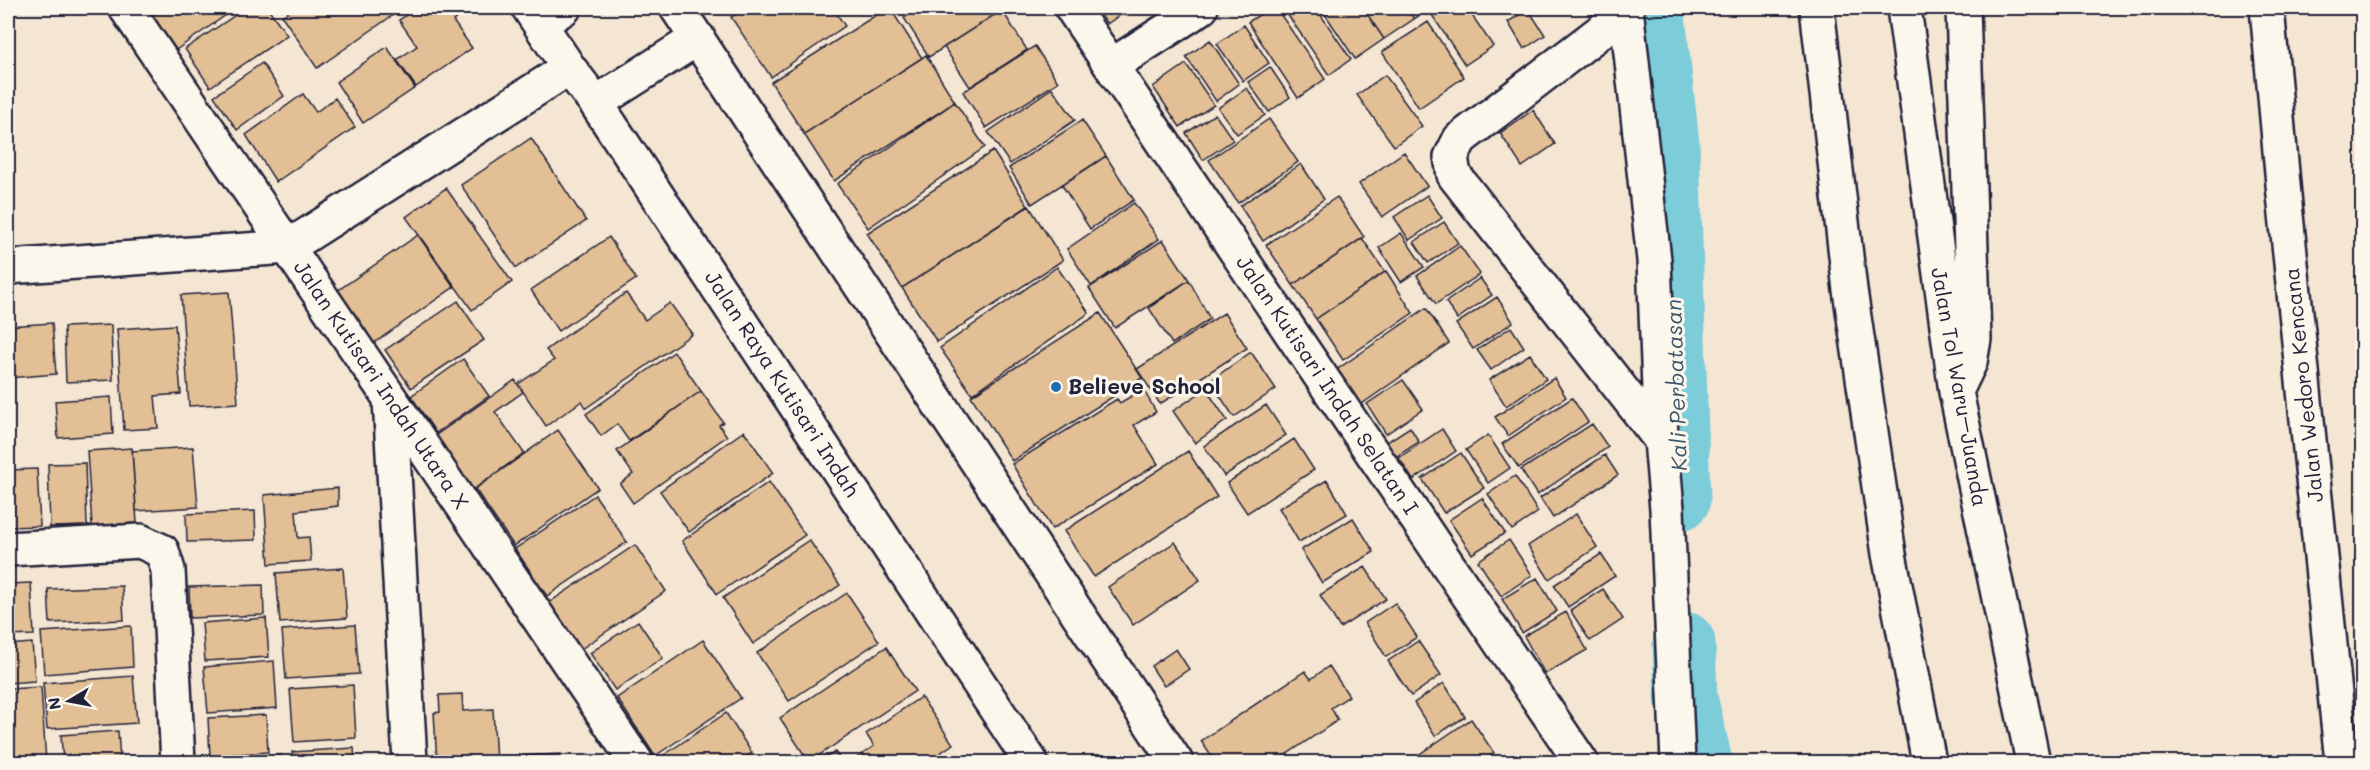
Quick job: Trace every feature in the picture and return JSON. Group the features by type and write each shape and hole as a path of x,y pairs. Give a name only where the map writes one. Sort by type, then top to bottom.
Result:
{"main road":[{"name":"Jalan Kutisari Indah Utara X","path":"126,8 636,762"},
{"path":"678,8 1176,762"},
{"name":"Jalan Kutisari Indah Selatan I","path":"1072,8 1581,762"},
{"path":"1111,66 1201,8"},
{"name":"Jalan Tol Waru–Juanda","path":"1904,8 1956,392 2033,762"},
{"path":"1956,392 1970,362 1974,339 1963,8"},
{"name":"Jalan Wedoro Kencana","path":"2267,8 2342,762"},
{"path":"1817,9 1850,290 1886,531 1929,762"},
{"path":"1626,10 1460,139 1451,157 1454,175 1660,440"},
{"path":"1626,10 1654,260 1660,440 1667,509 1678,762"},
{"name":"Jalan Raya Kutisari Indah","path":"544,13 569,68 596,103 1031,762"},
{"path":"596,103 698,38"},
{"path":"8,267 288,247 569,68"},
{"path":"390,399 410,762"},
{"path":"8,549 140,541 162,551 168,570 178,762"}],"building":[{"path":"142,8 236,8 173,52"},
{"path":"246,8 268,8 287,35 210,87 185,49"},
{"path":"294,8 403,8 317,68 282,16"},
{"path":"417,8 472,8 453,21 472,48 416,87 397,60 417,46 399,20"},
{"path":"745,8 833,8 845,26 771,77 731,17"},
{"path":"890,8 922,58 804,134 771,82"},
{"path":"920,8 1000,8 1002,10 929,57 904,18"},
{"path":"1096,8 1130,8 1107,24"},
{"path":"1270,8 1276,8 1325,79 1298,98 1248,22"},
{"path":"1283,8 1316,8 1351,59 1329,75"},
{"path":"1321,8 1363,8 1384,39 1355,59"},
{"path":"1363,8 1407,8 1414,19 1384,39"},
{"path":"1407,8 1431,8 1414,19"},
{"path":"1437,8 1467,8 1493,46 1465,65 1430,12"},
{"path":"1528,9 1545,35 1524,49 1508,22"},
{"path":"1002,10 1027,50 970,87 944,47"},
{"path":"1428,22 1464,77 1419,108 1382,52"},
{"path":"1244,25 1269,63 1243,81 1217,44"},
{"path":"1210,40 1239,84 1216,101 1186,57"},
{"path":"1035,46 1058,82 986,128 963,92"},
{"path":"387,47 415,88 363,123 336,82"},
{"path":"926,55 955,102 834,181 804,134"},
{"path":"262,63 284,96 237,130 214,96"},
{"path":"1186,64 1214,105 1180,127 1153,87"},
{"path":"1270,67 1290,97 1269,112 1248,82"},
{"path":"1385,75 1422,126 1394,146 1357,95"},
{"path":"1052,88 1075,120 1010,164 988,132"},
{"path":"1247,88 1265,115 1237,134 1218,108"},
{"path":"303,94 316,112 335,98 355,127 276,182 246,135"},
{"path":"955,102 985,147 868,228 837,184"},
{"path":"1533,110 1555,144 1522,167 1500,133"},
{"path":"1215,114 1233,140 1203,160 1186,133"},
{"path":"1269,119 1298,162 1238,203 1209,160"},
{"path":"1082,120 1106,156 1032,204 1009,168"},
{"path":"531,138 586,221 516,268 461,185"},
{"path":"993,151 1028,206 902,288 867,233"},
{"path":"1404,152 1427,186 1382,217 1359,184"},
{"path":"1106,156 1134,200 1090,229 1062,185"},
{"path":"1301,164 1324,199 1263,241 1240,206"},
{"path":"446,188 512,282 472,310 406,217"},
{"path":"1427,195 1442,218 1409,240 1394,217"},
{"path":"1337,197 1364,237 1293,285 1266,245"},
{"path":"1134,203 1159,239 1091,286 1067,249"},
{"path":"1029,206 1063,260 937,342 902,288"},
{"path":"1444,222 1458,243 1428,263 1414,242"},
{"path":"1401,233 1424,267 1401,282 1379,248"},
{"path":"418,235 454,287 374,343 337,291"},
{"path":"609,237 636,279 558,331 531,290"},
{"path":"1362,238 1385,272 1316,319 1293,285"},
{"path":"1163,240 1189,280 1115,328 1089,288"},
{"path":"1460,246 1480,274 1436,304 1417,276"},
{"path":"1057,267 1089,313 972,394 940,348"},
{"path":"1386,271 1413,313 1343,360 1316,319"},
{"path":"1480,278 1492,295 1457,319 1446,302"},
{"path":"1189,280 1210,319 1172,344 1149,308"},
{"path":"229,292 238,403 189,406 181,295"},
{"path":"626,293 645,320 670,303 692,334 586,408 582,401 546,426 518,384 554,360 546,350"},
{"path":"1497,297 1513,322 1473,349 1456,324"},
{"path":"458,301 484,340 411,388 385,350"},
{"path":"1426,308 1449,343 1356,408 1332,373"},
{"name":"Believe School","path":"1100,313 1142,378 1012,461 971,396"},
{"path":"1224,313 1247,348 1160,404 1137,369"},
{"path":"52,323 56,374 8,378 8,326"},
{"path":"111,325 113,380 66,382 64,327"},
{"path":"175,325 181,394 155,396 158,428 124,430 117,329"},
{"path":"1511,327 1524,347 1491,370 1477,350"},
{"path":"674,352 701,391 629,441 617,424 601,436 586,414"},
{"path":"1251,352 1276,389 1234,417 1210,381"},
{"path":"1530,354 1546,379 1506,406 1489,380"},
{"path":"463,359 489,396 436,433 411,396"},
{"path":"1554,378 1566,397 1508,436 1495,417"},
{"path":"515,380 523,392 495,412 524,453 463,497 426,442"},
{"path":"1403,380 1423,409 1386,434 1367,404"},
{"path":"1143,389 1156,412 1134,425 1158,464 1052,529 1012,464 1117,399 1120,403"},
{"path":"1206,389 1227,420 1195,443 1173,411"},
{"path":"701,391 723,422 719,425 727,436 633,503 620,484 633,474 617,451"},
{"path":"111,397 113,434 58,438 55,401"},
{"path":"1572,398 1588,422 1519,468 1502,444"},
{"path":"1266,405 1286,435 1224,476 1204,446"},
{"path":"1592,424 1608,447 1537,495 1521,470"},
{"path":"1410,427 1419,442 1385,464 1376,449"},
{"path":"1442,429 1456,451 1413,480 1399,458"},
{"path":"558,430 598,488 514,546 475,489"},
{"path":"744,431 773,473 689,532 660,491"},
{"path":"1488,435 1510,468 1488,483 1466,450"},
{"path":"1294,439 1314,470 1247,513 1227,483"},
{"path":"193,447 198,507 136,511 132,451"},
{"path":"132,448 137,523 92,526 87,451"},
{"path":"1188,451 1217,497 1094,577 1064,531"},
{"path":"1461,453 1484,488 1444,513 1422,479"},
{"path":"1605,455 1618,475 1553,518 1540,498"},
{"path":"85,463 87,526 50,527 48,464"},
{"path":"37,469 40,526 9,527 8,470"},
{"path":"1515,476 1538,512 1512,530 1488,494"},
{"path":"1327,480 1347,514 1299,542 1279,508"},
{"path":"769,482 805,535 717,594 682,541"},
{"path":"338,488 338,506 296,511 298,538 309,537 311,561 269,564 264,495"},
{"path":"595,495 627,542 547,596 515,549"},
{"path":"1482,498 1505,533 1472,554 1449,520"},
{"path":"255,511 256,540 187,542 186,514"},
{"path":"1576,514 1597,547 1549,579 1528,546"},
{"path":"1353,518 1374,552 1322,583 1301,550"},
{"path":"809,540 840,585 753,644 723,598"},
{"path":"1509,540 1532,575 1501,596 1478,561"},
{"path":"1175,542 1200,580 1133,625 1108,587"},
{"path":"635,545 666,591 572,655 541,608"},
{"path":"1601,554 1615,576 1568,607 1554,585"},
{"path":"1365,567 1386,599 1340,628 1320,595"},
{"path":"343,568 347,618 280,623 276,573"},
{"path":"1537,578 1557,611 1522,633 1502,599"},
{"path":"31,583 34,635 8,636 8,584"},
{"path":"263,585 264,615 190,618 189,587"},
{"path":"122,586 124,620 50,623 48,589"},
{"path":"1603,589 1623,619 1590,641 1570,610"},
{"path":"847,593 879,641 789,701 757,653"},
{"path":"1395,603 1417,637 1386,657 1365,623"},
{"path":"1566,612 1587,650 1545,674 1524,636"},
{"path":"266,618 269,657 205,661 202,623"},
{"path":"638,621 663,658 615,690 590,653"},
{"path":"355,625 359,674 286,679 282,630"},
{"path":"131,626 133,667 44,674 41,632"},
{"path":"703,640 741,698 655,756 617,698"},
{"path":"1418,641 1441,675 1411,696 1388,661"},
{"path":"32,643 35,681 8,683 8,645"},
{"path":"886,647 915,691 809,762 780,718"},
{"path":"1176,649 1189,669 1164,686 1151,666"},
{"path":"274,661 277,708 208,713 204,667"},
{"path":"1329,666 1349,696 1331,708 1338,720 1275,762 1215,762 1201,741 1305,671 1311,679"},
{"path":"133,676 137,723 47,729 43,683"},
{"path":"1444,683 1465,717 1435,736 1414,703"},
{"path":"353,685 356,738 294,742 290,689"},
{"path":"41,687 46,762 8,762 8,689"},
{"path":"462,694 463,711 493,709 496,762 437,762 434,713 440,712 439,695"},
{"path":"921,697 953,744 927,762 858,762 855,759 874,746 866,734"},
{"path":"726,713 752,753 739,762 655,761"},
{"path":"266,715 268,752 210,756 208,718"},
{"path":"1471,719 1494,753 1481,762 1408,762"},
{"path":"118,731 120,762 63,762 61,735"},
{"path":"354,748 355,762 293,762 292,752"},
{"path":"835,752 842,762 819,762"},
{"path":"561,754 561,762 521,762 520,756"},
{"path":"281,755 281,762 208,762 207,760"}],"waterway":[{"name":"Kali Perbatasan","path":"1653,8 1668,144 1679,499"},
{"name":"Kali Perbatasan","path":"1684,643 1686,698 1701,762"}],"place":[{"name":"Believe School","path":"1056,387"}]}
